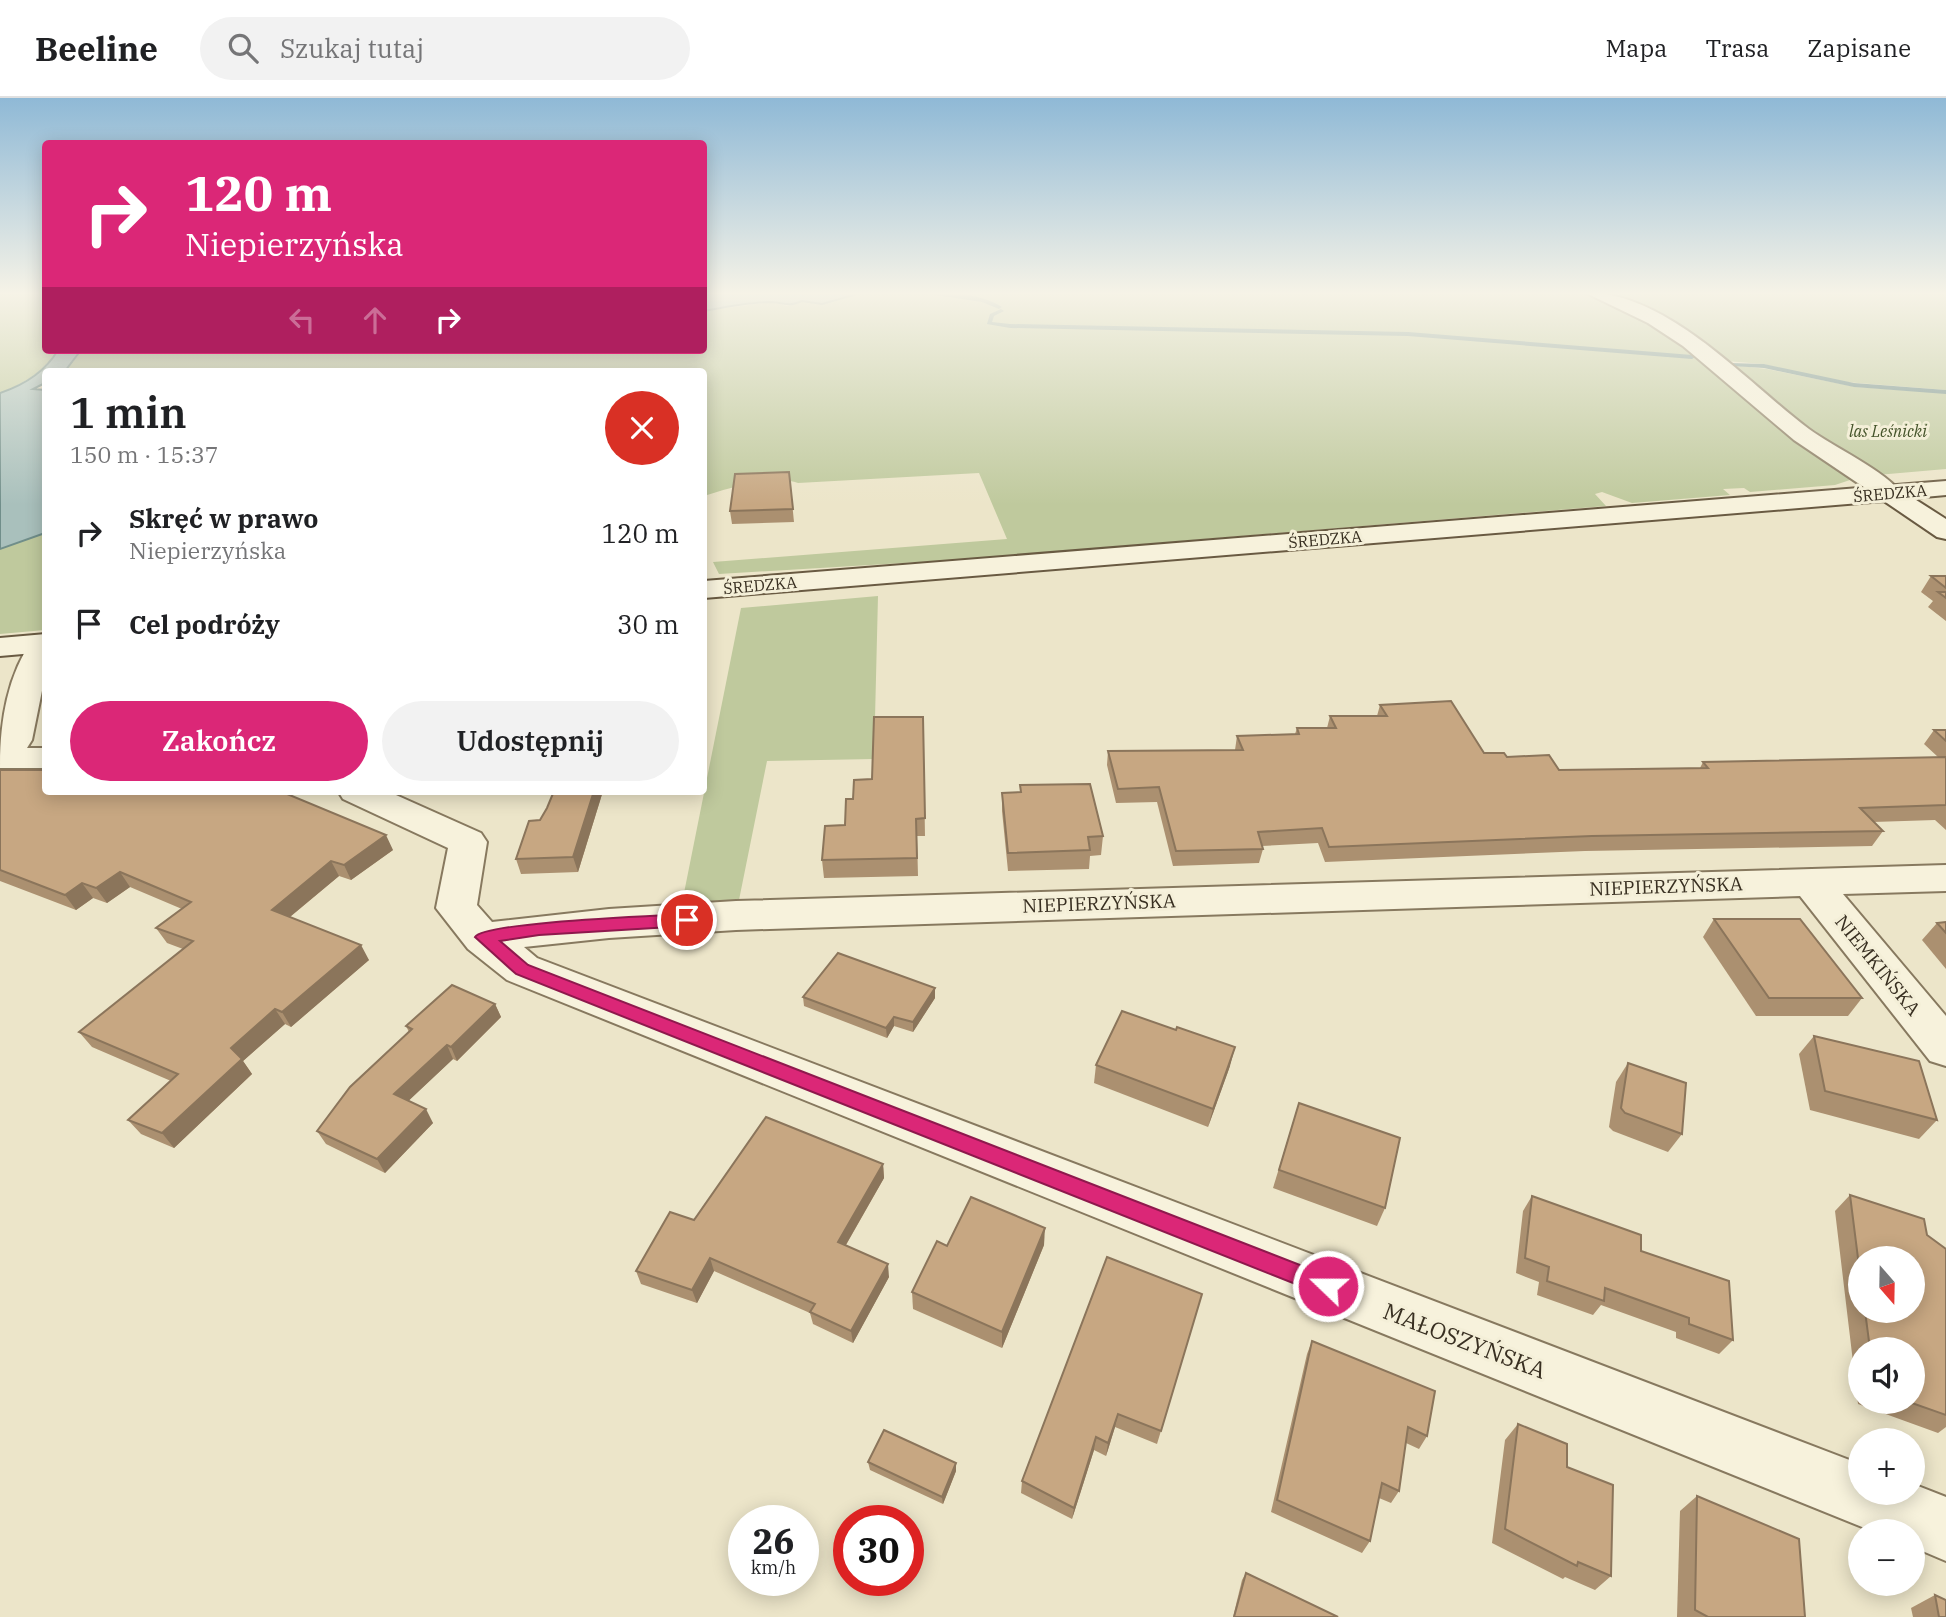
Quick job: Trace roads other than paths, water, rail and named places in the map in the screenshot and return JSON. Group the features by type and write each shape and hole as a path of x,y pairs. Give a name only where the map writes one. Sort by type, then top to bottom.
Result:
{"street":[{"path":"1715,363 1802,435 1946,531"},
{"name":"ŚREDZKA","path":"707,590 1946,488"},
{"path":"0,647 42,643"},
{"path":"0,756 15,740 29,672 42,648"},
{"path":"0,756 42,758"},
{"path":"365,795 468,842 456,908 483,937"},
{"name":"NIEPIERZYŃSKA","path":"483,937 539,929 711,919 1185,900 1946,878"},
{"name":"NIEMKIŃSKA","path":"1811,882 1946,1048"},
{"name":"MAŁOSZYŃSKA","path":"483,937 522,969 1946,1529"}],"water":[{"path":"71,363 67,368 44,368 47,365"},
{"path":"42,369 42,384 33,389 42,390 42,534 0,549 0,393 33,377"}],"waterway":[{"path":"1732,364 1764,366 1854,385 1946,392"}],"park label":[{"name":"las Leśnicki","path":"1888,431"}]}
